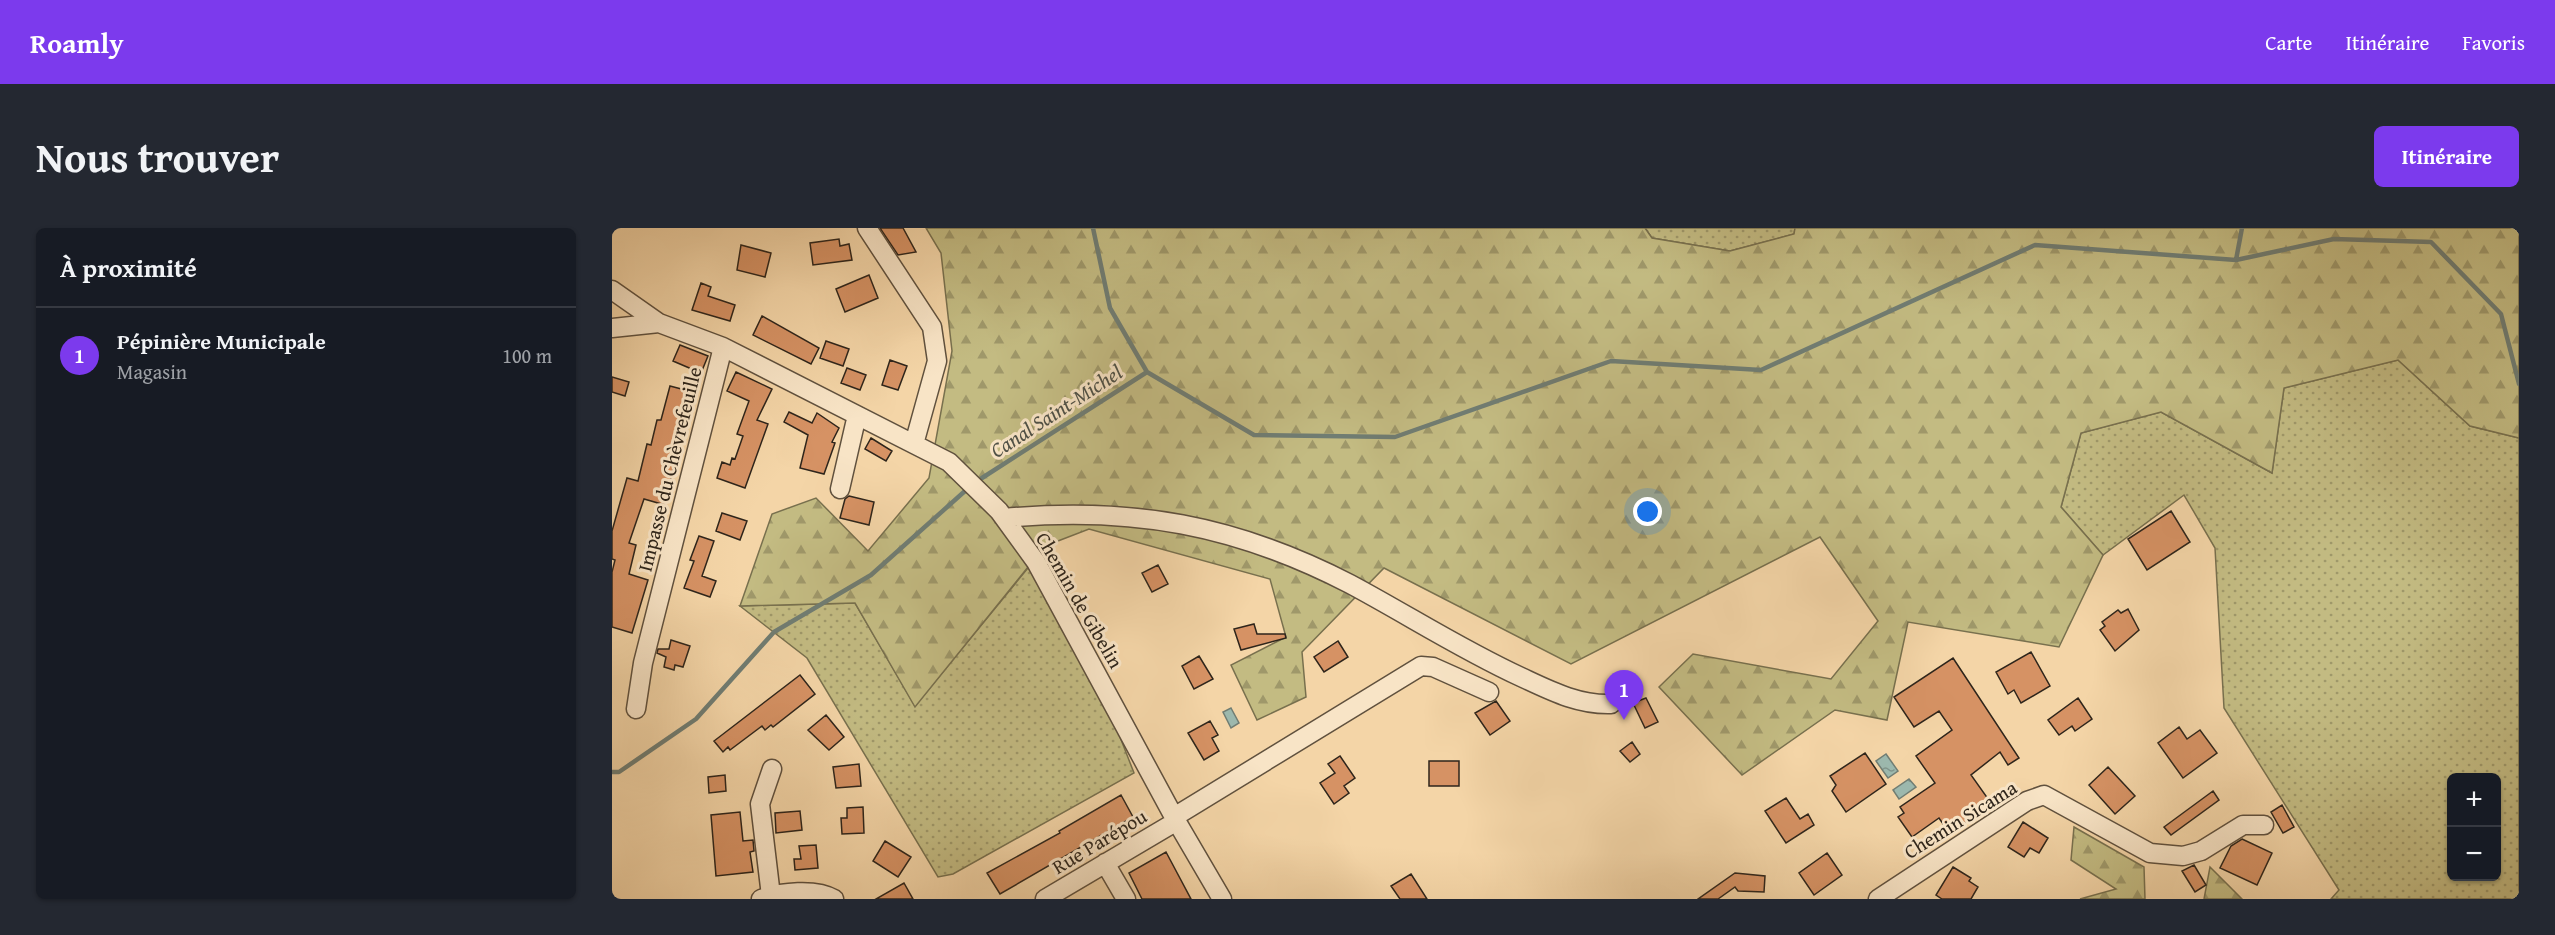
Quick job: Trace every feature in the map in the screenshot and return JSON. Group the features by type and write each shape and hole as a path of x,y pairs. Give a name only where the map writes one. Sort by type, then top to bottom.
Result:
{"street":[{"path":"867,228 932,327 937,362 914,444"},
{"name":"Chemin de Gibelin","path":"612,290 659,323 723,347 949,462 976,486 1004,518 1036,562 1222,899"},
{"name":"Chemin de Gibelin","path":"612,328 659,323"},
{"name":"Impasse du Chèvrefeuille","path":"636,709 643,663 723,347"},
{"path":"840,489 857,415"},
{"path":"1004,518 1071,513 1110,514 1169,521 1235,537 1349,584 1463,650 1556,693 1590,704 1611,704"},
{"name":"Rue Parépou","path":"1045,899 1105,864 1421,666 1433,667 1489,692"},
{"path":"772,769 760,804 766,897 792,893 828,895 834,899"},
{"name":"Chemin Sicama","path":"1878,899 2027,801 2044,795 2150,853 2183,856 2201,851 2243,825 2264,825"},
{"path":"1105,864 1126,899"}],"green space":[{"path":"926,228 1645,228 1652,238 1730,251 1794,234 1795,228 2519,228 2519,438 2470,426 2398,360 2284,388 2272,473 2161,412 2081,433 2061,507 2103,555 2059,647 1908,622 1887,720 1835,710 1742,775 1659,687 1693,654 1831,679 1878,621 1820,537 1571,664 1384,568 1302,652 1306,697 1257,720 1231,665 1286,637 1270,579 1089,529 1045,546 915,707 855,603 740,606 772,514 816,498 868,551 929,478 952,351 941,253"},
{"path":"1645,228 1795,228 1794,234 1730,251 1652,238"},
{"path":"2398,360 2470,426 2519,438 2519,899 2331,899 2339,890 2224,708 2215,548 2184,495 2103,555 2061,507 2081,433 2161,412 2272,473 2284,388"},
{"path":"1046,546 1134,773 953,874 938,877 807,658 740,606 855,603 915,706"},
{"path":"2074,827 2144,867 2145,899 2080,899 2116,889 2071,860"},
{"path":"2210,867 2242,899 2204,899"}],"water":[{"path":"1231,708 1239,723 1231,728 1223,712"},
{"path":"1886,754 1898,771 1888,778 1876,761"},
{"path":"1909,779 1916,787 1899,799 1893,790"}],"building":[{"path":"880,228 903,228 916,252 898,255"},
{"path":"839,239 840,246 849,244 852,260 813,265 810,243"},
{"path":"741,245 771,253 765,277 737,270"},
{"path":"869,275 878,298 845,312 836,289"},
{"path":"701,283 711,287 708,296 735,305 730,321 692,310"},
{"path":"762,316 819,348 811,364 753,335"},
{"path":"826,341 849,349 843,366 820,358"},
{"path":"680,345 708,356 701,373 673,361"},
{"path":"890,360 907,366 898,390 882,385"},
{"path":"847,368 866,375 860,390 841,383"},
{"path":"736,372 772,389 757,420 768,424 745,488 717,478 722,462 730,465 732,458 735,459 743,436 737,434 749,401 727,391"},
{"path":"612,377 629,382 625,396 612,392"},
{"path":"670,386 693,392 689,408 687,408 665,505 644,499 629,543 636,545 629,574 648,580 632,633 612,627 612,572 615,560 612,559 612,531 627,478 638,481 647,444 651,445 657,420 661,420"},
{"path":"789,412 812,423 817,413 839,428 832,442 835,443 824,474 800,468 808,435 784,422"},
{"path":"871,438 892,451 886,461 865,449"},
{"path":"849,496 874,502 869,525 840,518 845,499"},
{"path":"2171,511 2190,542 2147,570 2128,539"},
{"path":"722,513 747,521 740,540 716,531"},
{"path":"699,536 714,541 702,576 716,581 710,597 684,588 694,561 690,560"},
{"path":"1158,565 1168,584 1152,592 1142,573"},
{"path":"2128,609 2139,630 2115,651 2100,630 2105,626 2102,622 2118,610 2121,613"},
{"path":"1254,624 1257,634 1285,634 1286,638 1241,650 1234,629"},
{"path":"671,640 690,646 683,667 675,665 674,670 664,667 666,657 657,653 658,649 669,649"},
{"path":"1338,641 1348,657 1324,672 1314,657"},
{"path":"2031,652 2050,686 2021,703 2014,690 2008,694 1996,672"},
{"path":"1199,656 1213,679 1194,689 1182,666"},
{"path":"1953,658 2019,758 2008,765 2000,752 1971,775 1991,803 1950,834 1939,818 1912,837 1898,817 1904,813 1900,807 1935,783 1916,756 1952,730 1939,711 1914,727 1894,697"},
{"path":"800,675 815,694 773,727 771,725 765,730 762,726 730,750 728,747 723,752 714,741"},
{"path":"1646,698 1658,722 1645,728 1633,703"},
{"path":"2078,698 2092,719 2075,731 2072,726 2059,735 2048,720"},
{"path":"1496,701 1510,721 1490,735 1475,713"},
{"path":"826,715 844,737 829,750 808,730"},
{"path":"1210,721 1218,735 1212,738 1219,751 1204,760 1188,733"},
{"path":"2179,727 2187,739 2200,730 2217,753 2183,778 2158,743"},
{"path":"1632,742 1640,754 1630,762 1620,751"},
{"path":"1865,753 1886,784 1846,812 1832,791 1836,785 1830,776"},
{"path":"1340,756 1355,778 1344,786 1349,793 1334,804 1320,783 1335,773 1328,764"},
{"path":"1429,761 1459,761 1459,786 1429,786"},
{"path":"859,764 861,786 836,788 833,767"},
{"path":"2108,767 2135,796 2115,814 2089,785"},
{"path":"725,775 726,791 709,793 708,777"},
{"path":"2213,791 2219,800 2171,835 2164,827"},
{"path":"1121,795 1133,817 1000,894 987,873 1060,833 1059,831"},
{"path":"1786,798 1800,819 1808,814 1814,825 1786,843 1765,811"},
{"path":"2282,805 2294,827 2283,833 2271,812"},
{"path":"863,807 864,833 842,834 841,818 847,818 847,808"},
{"path":"800,811 802,830 776,833 775,813"},
{"path":"740,812 743,841 753,840 754,851 750,852 753,872 716,876 711,815"},
{"path":"2023,822 2048,838 2039,853 2030,848 2024,857 2008,847"},
{"path":"2242,839 2272,853 2257,885 2220,868 2231,846"},
{"path":"885,841 911,857 898,877 873,861"},
{"path":"816,845 818,868 795,870 794,859 801,859 799,846"},
{"path":"1166,852 1191,899 1142,899 1129,873"},
{"path":"1827,853 1842,875 1814,895 1799,873"},
{"path":"2194,865 2206,885 2195,892 2182,871"},
{"path":"1953,867 1971,878 1969,881 1978,887 1971,899 1942,899 1936,895"},
{"path":"1735,873 1765,876 1764,892 1738,891 1735,887 1718,899 1698,899"},
{"path":"1411,874 1427,899 1400,899 1391,886"},
{"path":"904,883 913,899 876,899"}],"waterway":[{"path":"1093,228 1110,308 1147,372 1254,435 1395,437 1611,361 1761,370 2035,245 2236,260"},
{"path":"2242,228 2236,260 2334,239 2431,242 2501,314 2519,384"},
{"name":"Canal Saint-Michel","path":"982,478 1147,372"},
{"name":"Canal Saint-Michel","path":"612,772 619,772 696,719 774,632 871,575 965,491"}],"place":[{"name":"Pépinière Municipale","path":"1624,720"}]}
